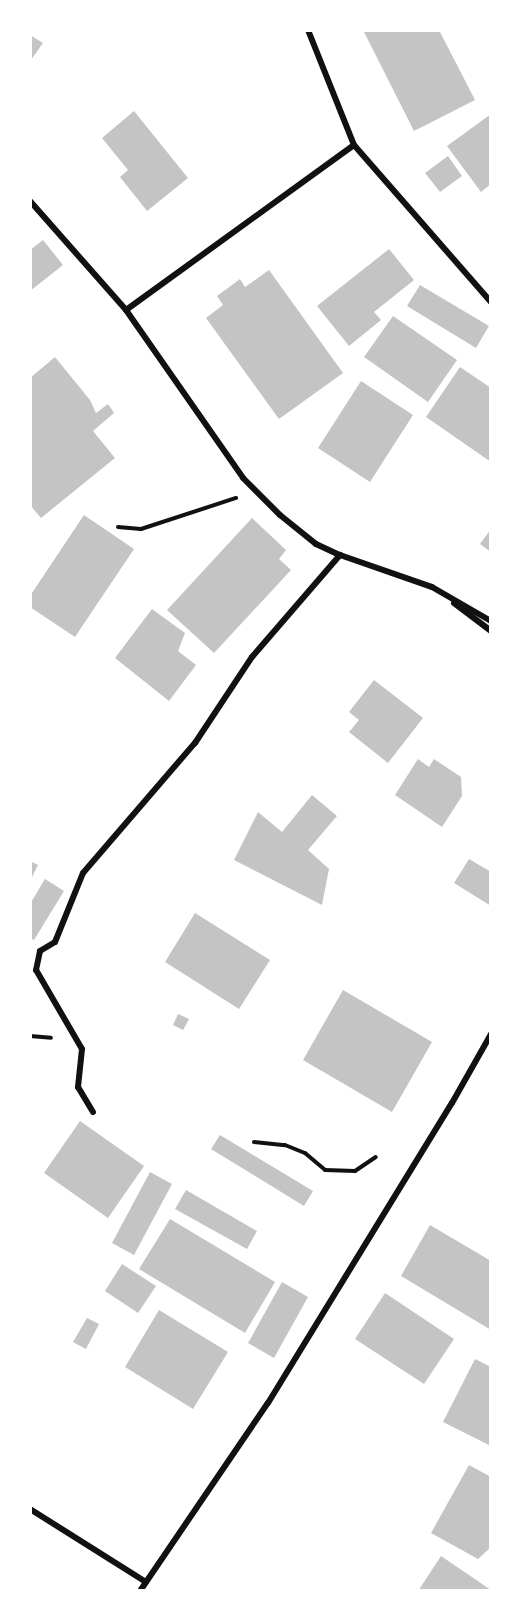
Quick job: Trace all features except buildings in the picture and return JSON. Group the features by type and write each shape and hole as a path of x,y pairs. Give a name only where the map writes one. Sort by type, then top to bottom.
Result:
{"street":[{"path":"308,30 354,145 491,302"},
{"path":"126,310 354,145"},
{"path":"30,201 126,310 194,410 243,478 256,491 316,544 340,555 432,586 491,621"},
{"path":"93,1112 78,1087 82,1049 36,970 40,951 55,942 83,873 195,743 252,657 340,555"},
{"path":"432,586 491,631"},
{"path":"140,1591 268,1403 452,1103 491,1034"},
{"path":"30,1509 146,1582"}],"path":[{"path":"118,527 141,529 256,491"},
{"path":"254,1142 285,1145 305,1153 325,1170 355,1172 376,1157"}]}
